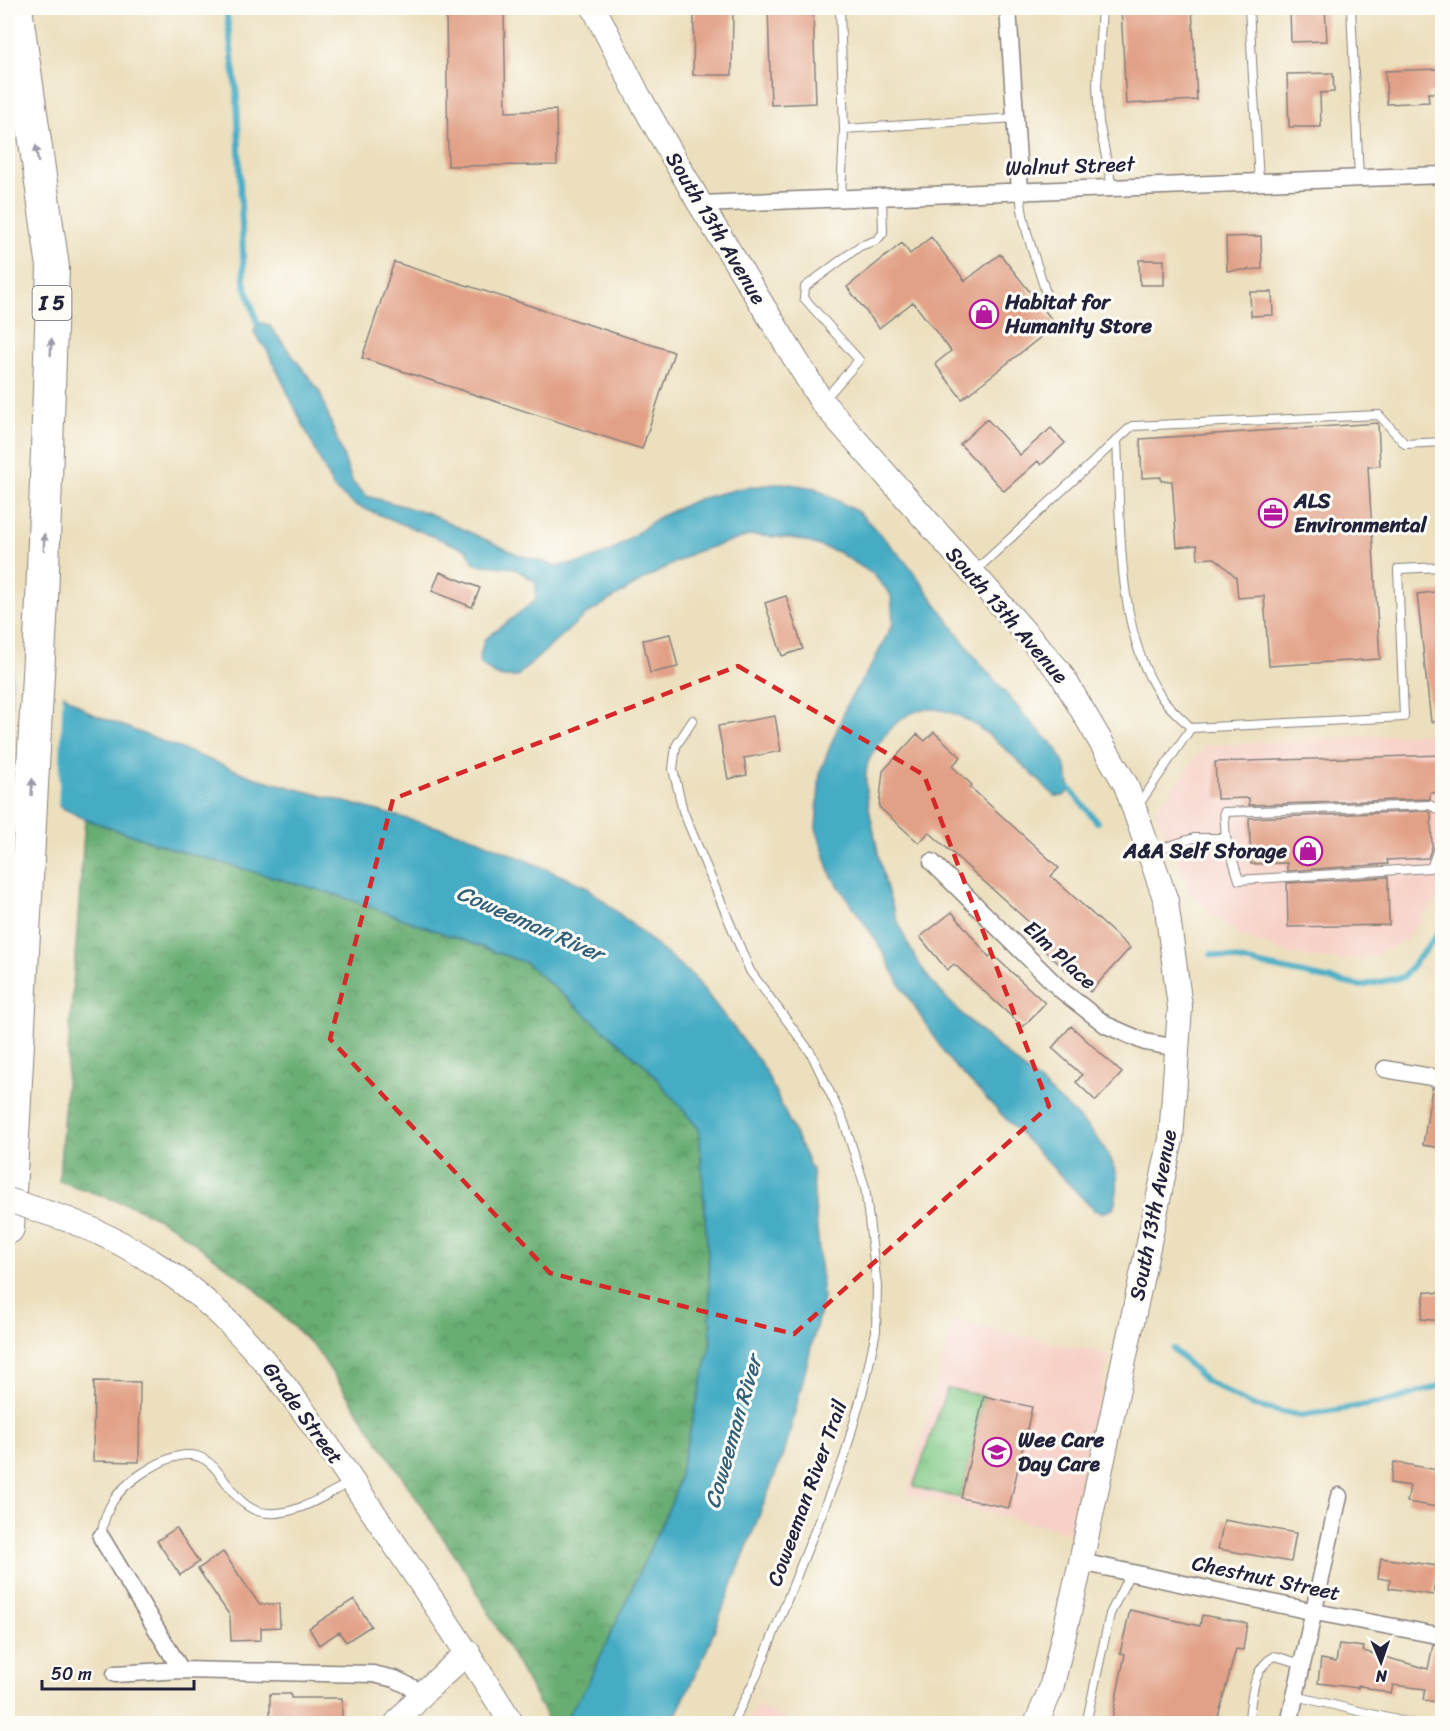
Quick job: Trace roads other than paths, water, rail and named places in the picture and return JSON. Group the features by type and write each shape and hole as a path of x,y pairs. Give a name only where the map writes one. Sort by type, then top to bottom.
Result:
{"highway":[{"name":"I 5","path":"8,1228 42,601 53,267 16,8"}],"main road":[{"name":"South 13th Avenue","path":"594,8 638,94 700,204 822,402 1060,672 1126,785 1166,901 1180,1007 1171,1139 1082,1562 1051,1689 1036,1724"},
{"name":"Grade Street","path":"8,1200 69,1220 122,1242 170,1273 222,1313 276,1373 468,1652 511,1722"},
{"path":"396,1724 423,1693 468,1652"}],"street":[{"path":"1008,8 1020,191"},
{"name":"Walnut Street","path":"700,204 1443,175"},
{"name":"Elm Place","path":"932,862 1061,990 1106,1024 1145,1042 1177,1048"},
{"path":"1385,1069 1443,1079"},
{"path":"1288,1724 1315,1612 1339,1496"},
{"path":"101,1537 181,1670"},
{"name":"Chestnut Street","path":"1082,1562 1315,1612 1443,1636"},
{"path":"115,1674 181,1670 373,1674 394,1679 423,1693"}],"lane":[{"path":"1102,8 1097,85 1099,122 1112,187"},
{"path":"1249,8 1259,182"},
{"path":"1351,8 1359,178"},
{"path":"840,10 844,129 841,198"},
{"path":"844,129 1015,118"},
{"path":"1020,191 1021,216 1034,250 1049,304"},
{"path":"822,402 859,360 804,298 805,287 860,246 877,240 883,233 882,197"},
{"path":"972,573 1132,426 1379,415 1406,444 1443,442"},
{"path":"1117,440 1127,609 1132,631 1138,652 1162,698 1191,728 1404,717 1398,569 1443,567"},
{"name":"Coweeman River Trail","path":"693,720 676,746 673,769 683,811 750,971 811,1053 844,1122 865,1187 877,1286 876,1331 866,1383 844,1458 757,1675 732,1724"},
{"path":"1135,810 1191,728"},
{"path":"1443,812 1430,805 1224,812 1226,838 1239,880 1431,868 1443,838"},
{"path":"1149,852 1194,838 1226,838"},
{"path":"101,1537 104,1516 112,1501 153,1466 178,1455 193,1454 213,1467 246,1505 256,1511 268,1513 284,1512 310,1503 352,1481"},
{"path":"1086,1724 1110,1614 1130,1573"},
{"path":"1248,1724 1256,1678 1264,1661 1275,1656 1302,1664"},
{"path":"1295,1696 1414,1724"}],"water":[{"path":"257,322 269,325 319,390 353,483 367,496 428,513 519,555 557,566 584,562 613,550 659,517 698,499 742,488 783,483 815,488 860,513 907,563 974,656 1026,717 1057,749 1066,768 1070,789 1064,796 1055,796 986,733 962,717 938,710 914,712 891,728 869,760 866,776 867,796 878,853 895,915 913,954 938,989 963,1015 1065,1105 1103,1146 1117,1174 1116,1199 1113,1209 1102,1213 1094,1210 949,1060 901,986 876,940 831,875 816,828 820,772 848,702 874,661 893,623 891,595 873,574 838,552 798,539 752,535 695,552 641,581 584,616 516,677 495,674 479,661 484,640 536,600 536,582 514,568 475,564 467,550 355,505 334,489 267,350 254,333"},
{"name":"Coweeman River","path":"8,654 90,713 253,777 470,836 587,887 694,977 763,1066 812,1170 823,1299 787,1444 706,1652 672,1723 563,1723 587,1686 674,1497 711,1344 709,1271 699,1129 647,1067 526,963 337,895 173,849 85,819 8,781"}],"waterway":[{"path":"226,8 237,96 244,281 257,322"},
{"path":"1070,789 1097,822"},
{"path":"1211,954 1360,986 1403,977 1442,929"},
{"path":"1173,1349 1205,1380 1250,1405 1301,1416 1390,1401 1442,1385"}],"place":[{"name":"Habitat for Humanity Store","path":"984,314"},
{"name":"ALS Environmental","path":"1273,513"},
{"name":"A&A Self Storage","path":"1308,851"},
{"name":"Wee Care Day Care","path":"997,1452"}]}
